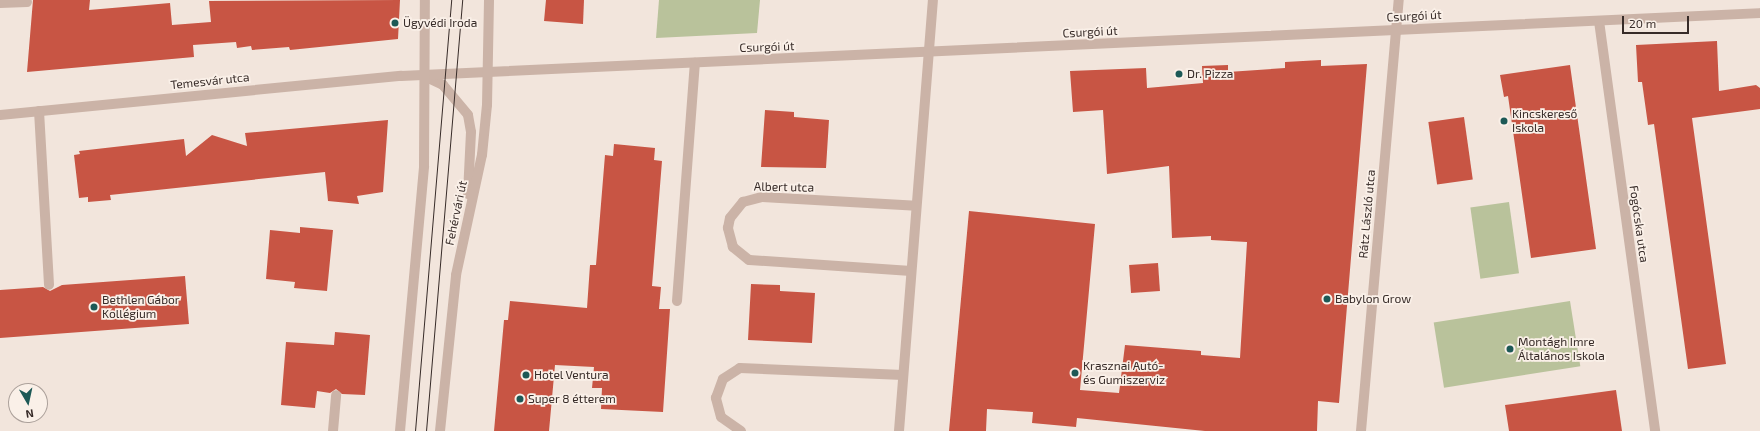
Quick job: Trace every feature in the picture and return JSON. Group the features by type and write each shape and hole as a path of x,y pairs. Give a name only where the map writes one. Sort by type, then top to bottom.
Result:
{"street":[{"path":"400,431 424,166 422,75 425,0"},
{"name":"Fehérvári út","path":"440,431 451,311 467,221 482,155 487,72 489,0"},
{"path":"899,431 933,0"},
{"name":"Rátz László utca","path":"1361,431 1399,0"},
{"path":"0,3 27,2"},
{"name":"Csurgói út","path":"422,75 928,53 1760,13"},
{"name":"Fogócska utca","path":"1599,21 1655,431"},
{"path":"677,301 695,63"},
{"path":"422,75 443,85 468,115 471,132 467,221"},
{"name":"Temesvár utca","path":"0,115 422,75"},
{"path":"39,111 49,285"},
{"name":"Albert utca","path":"911,271 754,261 733,247 728,228 733,213 743,202 762,197 916,206"},
{"path":"741,431 721,417 716,398 723,379 740,368 903,375"},
{"path":"333,431 336,395"}],"green space":[{"path":"659,0 760,0 757,33 656,38"},
{"path":"1509,202 1519,273 1480,279 1470,207"},
{"path":"1570,301 1580,366 1444,388 1434,323"}],"building":[{"path":"33,0 90,0 89,10 170,3 172,25 211,22 209,1 400,0 398,39 290,50 289,47 252,50 251,46 237,48 236,42 193,45 194,57 27,72"},
{"path":"546,0 584,0 583,24 544,21"},
{"path":"1717,41 1719,91 1756,85 1760,88 1760,109 1692,118 1726,364 1688,369 1654,124 1648,125 1642,82 1638,82 1636,45"},
{"path":"1321,60 1321,66 1367,64 1339,403 1318,401 1317,431 1205,431 1077,418 1076,427 1032,423 1033,412 987,409 986,431 949,431 969,211 1095,224 1080,390 1119,393 1125,345 1201,351 1201,355 1240,358 1247,242 1211,240 1211,236 1172,238 1169,166 1107,174 1103,110 1073,112 1070,71 1146,68 1147,88 1203,83 1202,66 1228,65 1228,72 1285,68 1285,62"},
{"path":"1570,65 1596,249 1531,258 1508,96 1504,97 1500,75"},
{"path":"765,110 794,112 794,117 829,120 826,168 761,167"},
{"path":"1464,117 1473,179 1437,184 1428,122"},
{"path":"388,120 383,192 357,196 359,204 328,201 325,172 110,195 111,200 88,202 88,197 79,198 74,155 80,154 79,151 184,139 186,156 212,135 247,146 245,133"},
{"path":"614,144 655,148 654,160 662,161 652,286 661,287 659,309 670,309 663,412 601,409 602,388 592,388 594,367 555,365 549,431 494,431 504,320 508,320 510,301 587,308 590,265 596,265 605,155 613,156"},
{"path":"300,227 333,230 327,291 294,288 295,282 266,279 270,230 300,233"},
{"path":"1158,263 1160,291 1131,293 1129,265"},
{"name":"Bethlen Gábor Kollégium","path":"185,276 189,324 0,338 0,290 43,287 50,291 62,285"},
{"path":"751,284 780,285 780,291 815,293 812,343 748,340"},
{"path":"335,332 370,335 365,395 342,394 336,389 330,393 317,391 315,408 281,405 286,342 334,345"},
{"path":"1616,390 1622,431 1509,431 1505,405"}],"tram line":[{"path":"415,431 451,0"},
{"path":"426,431 462,0"}],"place":[{"name":"Ügyvédi Iroda","path":"395,23"},
{"name":"Dr. Pizza","path":"1179,74"},
{"name":"Kincskereső Iskola","path":"1504,121"},
{"name":"Babylon Grow","path":"1327,299"},
{"name":"Bethlen Gábor Kollégium","path":"94,307"},
{"name":"Montágh Imre Általános Iskola","path":"1510,349"},
{"name":"Krasznai Autó- és Gumiszerviz","path":"1075,373"},
{"name":"Hotel Ventura","path":"526,375"},
{"name":"Super 8 étterem","path":"520,399"}]}
